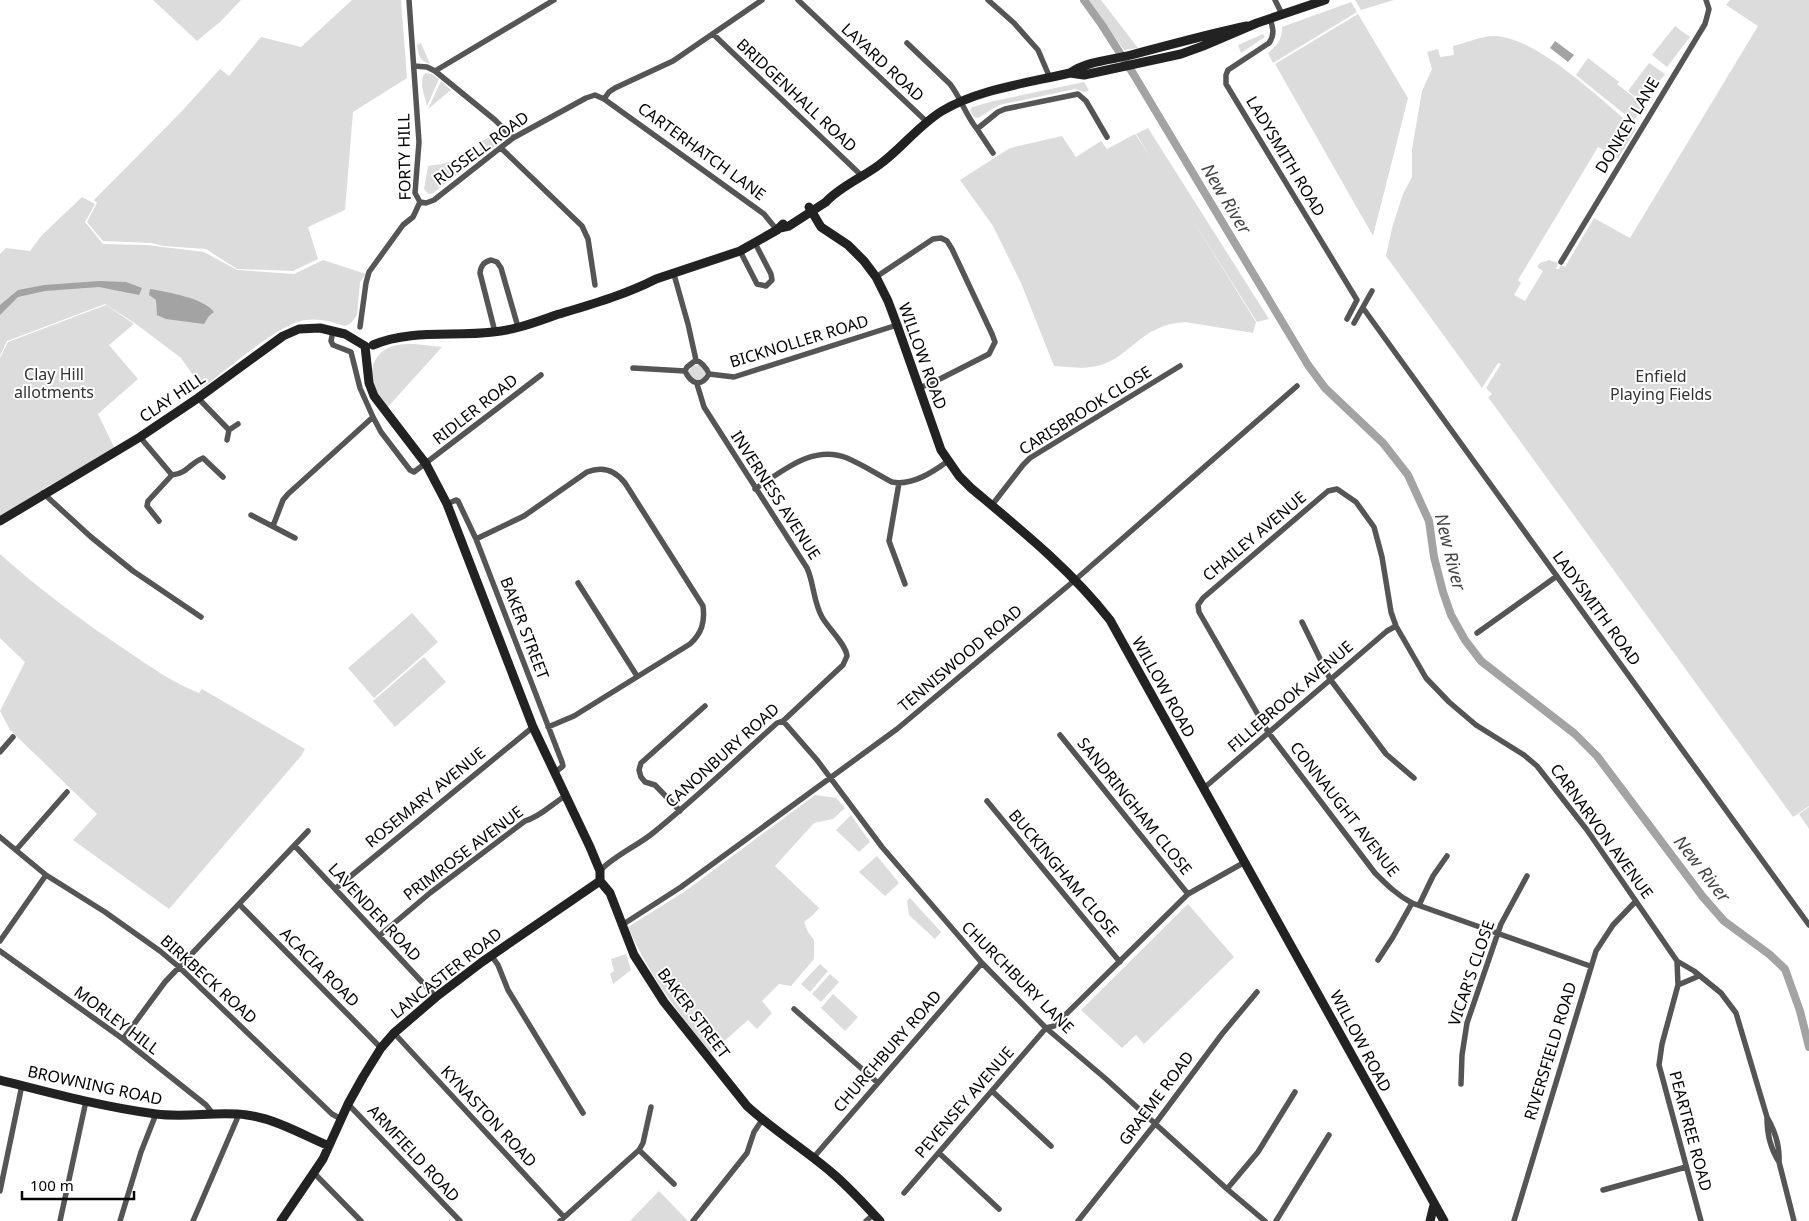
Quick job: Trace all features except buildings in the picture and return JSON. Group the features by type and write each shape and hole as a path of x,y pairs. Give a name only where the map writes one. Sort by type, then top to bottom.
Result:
{"street":[{"name":"FORTY HILL","path":"360,327 366,283 370,272 402,225 413,217 420,202 415,193 419,142 409,0"},
{"path":"435,71 554,0"},
{"path":"604,99 615,88 674,61 762,0"},
{"name":"LAYARD ROAD","path":"798,0 927,122"},
{"path":"988,0 1014,23 1038,50 1050,78"},
{"path":"1275,0 1282,14"},
{"path":"368,348 392,338 408,335 447,336 495,332 518,327 582,307 656,279 740,251 779,229 786,221 826,202 896,152 927,122 942,111 972,96 1070,73 1082,65 1136,64 1180,54 1247,26 1325,0"},
{"name":"DONKEY LANE","path":"1561,262 1704,24 1709,9 1706,0"},
{"name":"LADYSMITH ROAD","path":"1270,18 1273,38 1269,43 1228,70 1226,84 1357,300 1347,319"},
{"path":"1113,64 1133,54 1247,26"},
{"name":"BRIDGENHALL ROAD","path":"713,34 863,176"},
{"path":"907,43 950,84 993,153"},
{"path":"414,66 427,67 435,71 495,120 513,138"},
{"path":"977,129 998,112 1005,109 1078,94 1086,101 1106,137"},
{"name":"RUSSELL ROAD","path":"420,202 426,203 434,200 513,138 586,98 595,96 604,99"},
{"name":"CARTERHATCH LANE","path":"604,99 764,214 779,229"},
{"path":"501,148 582,226 588,239 595,285"},
{"name":"WILLOW ROAD","path":"810,209 821,227 848,245 864,261 876,277 897,325 936,437 959,476 1050,555 1076,580 1110,620 1444,1221"},
{"path":"876,277 933,239 941,238 947,241 952,249 992,334 995,342 989,354 919,388"},
{"path":"740,251 757,284 766,286 772,280 771,274 755,243"},
{"path":"495,332 480,273 481,266 491,260 497,262 501,268 518,327"},
{"path":"646,284 656,285 696,270 704,264"},
{"path":"675,278 696,360"},
{"path":"1354,323 1372,291"},
{"name":"LADYSMITH ROAD","path":"1363,308 1449,430 1809,925"},
{"name":"BICKNOLLER ROAD","path":"709,374 734,377 897,325"},
{"name":"CLAY HILL","path":"0,521 43,493 140,437 198,398 282,336 299,329 310,328 333,331 345,334 368,348"},
{"path":"333,331 331,341 333,345 351,352 360,388 381,432 412,472 417,471 426,464"},
{"name":"BAKER STREET","path":"368,348 366,363 369,383 374,396 426,464 447,504 533,727 600,871 600,882 610,893 634,955 664,1002 747,1106 762,1120 848,1187 877,1218"},
{"path":"633,368 685,371 696,360"},
{"path":"696,360 702,363 709,374 701,383 697,384"},
{"name":"CARISBROOK CLOSE","path":"992,505 1030,458 1180,366"},
{"name":"INVERNESS AVENUE","path":"685,371 693,382 697,384 704,407 807,568 812,579 816,603 822,617 844,648"},
{"name":"RIDLER ROAD","path":"426,464 540,375"},
{"name":"TENNISWOOD ROAD","path":"622,925 680,887 897,729 1076,580 1297,386"},
{"path":"198,398 228,430"},
{"path":"273,526 283,500 288,494 373,417"},
{"path":"226,440 228,430 238,424"},
{"path":"140,437 172,475"},
{"path":"756,489 796,462 811,455 825,454 846,458 892,482 899,483 926,476 948,460"},
{"path":"159,521 147,506 148,501 172,475 180,474 203,458 223,477"},
{"path":"476,539 524,516 587,472 601,469 615,473 620,477 703,606 705,617 702,628 694,640 574,716 548,727"},
{"path":"899,483 889,541 905,584"},
{"name":"CHAILEY AVENUE","path":"1199,612 1198,605 1203,598 1328,491 1337,490"},
{"name":"CARNARVON AVENUE","path":"1337,490 1356,502 1374,527 1382,558 1388,601 1396,626 1426,678 1476,725 1524,755 1542,771 1587,830 1677,961"},
{"path":"43,493 91,538 126,565 202,617"},
{"name":"BAKER STREET","path":"447,504 458,501 476,539 563,766 554,773"},
{"path":"251,515 296,538"},
{"path":"1477,633 1557,576"},
{"path":"578,583 637,676"},
{"name":"CONNAUGHT AVENUE","path":"1199,612 1268,732 1390,890 1415,904 1590,966"},
{"path":"1302,622 1330,679 1386,754 1414,778"},
{"name":"FILLEBROOK AVENUE","path":"1204,788 1330,679 1387,631 1396,626"},
{"name":"CANONBURY ROAD","path":"600,871 609,862 640,844 680,812 843,665 847,656 844,648"},
{"path":"680,812 655,785 645,782 639,770 641,763 705,706"},
{"name":"CHURCHBURY LANE","path":"780,722 830,778 882,847 982,963 1046,1028 1265,1221"},
{"name":"ROSEMARY AVENUE","path":"335,889 533,727"},
{"name":"SANDRINGHAM CLOSE","path":"1060,735 1188,894"},
{"path":"0,752 12,737"},
{"path":"16,850 67,792"},
{"name":"PRIMROSE AVENUE","path":"379,936 430,893 518,827 565,796"},
{"name":"BUCKINGHAM CLOSE","path":"987,801 1120,962"},
{"path":"123,1039 165,982 308,831"},
{"name":"BIRKBECK ROAD","path":"0,837 46,875 105,912 160,951 332,1114 341,1119"},
{"name":"LAVENDER ROAD","path":"295,846 436,997"},
{"path":"1378,960 1447,856"},
{"name":"PEVENSEY AVENUE","path":"904,1193 1046,1028 1054,1026 1188,894 1245,862"},
{"path":"0,942 46,875"},
{"name":"VICAR'S CLOSE","path":"1462,1084 1462,1055 1467,1022 1497,933 1526,876"},
{"name":"LANCASTER ROAD","path":"281,1221 314,1173 329,1146 348,1104 382,1048 394,1033 436,997 491,955 600,882"},
{"name":"RIVERSFIELD ROAD","path":"1514,1221 1590,966 1603,938 1636,901"},
{"name":"ACACIA ROAD","path":"239,904 382,1048"},
{"name":"MORLEY HILL","path":"0,952 123,1039 206,1105 214,1115"},
{"path":"491,955 498,965 508,990 583,1113"},
{"path":"1677,961 1690,968 1721,993 1736,1012 1768,1118 1767,1132 1779,1162 1794,1221"},
{"name":"PEARTREE ROAD","path":"1677,961 1678,985 1662,1044 1659,1065 1701,1221"},
{"name":"CHURCHBURY ROAD","path":"813,1158 982,963"},
{"path":"1678,985 1699,976"},
{"name":"GRAEME ROAD","path":"1078,1221 1257,992"},
{"path":"794,1009 878,1083"},
{"name":"KYNASTON ROAD","path":"394,1033 562,1219"},
{"name":"BROWNING ROAD","path":"0,1080 86,1101 156,1114 172,1116 248,1115 269,1121 329,1146"},
{"path":"0,1191 22,1085"},
{"path":"992,1091 1051,1146"},
{"path":"1227,1189 1258,1152 1296,1092"},
{"path":"60,1221 86,1101"},
{"name":"ARMFIELD ROAD","path":"348,1104 460,1221"},
{"path":"562,1219 638,1150 643,1143 651,1107"},
{"path":"120,1221 141,1152 156,1114"},
{"path":"193,1221 237,1119 237,1114"},
{"path":"693,1221 747,1153 754,1132 762,1120"},
{"path":"1276,1221 1330,1135"},
{"path":"638,1150 674,1184"},
{"path":"939,1153 999,1209"},
{"path":"1603,1190 1686,1167"},
{"path":"314,1173 361,1221"},
{"path":"1430,1221 1434,1205"},
{"path":"866,1221 877,1218"}],"green space":[{"path":"153,0 241,0 221,21 197,41"},
{"path":"352,0 401,0 407,78 353,112 345,210 308,227 318,259 293,271 237,269 206,249 164,246 151,243 103,241 87,222 97,203 94,200 182,111 220,69 229,76 261,37 301,47"},
{"path":"1089,0 1101,0 1138,48 1124,50"},
{"path":"1355,0 1394,0 1361,10"},
{"name":"Enfield Playing Fields","path":"1730,0 1809,0 1809,806 1793,817 1488,397 1492,394 1486,388 1501,364 1498,363 1482,388 1386,256 1392,228 1403,194 1412,177 1412,149 1422,91 1432,69 1427,52 1438,49 1440,57 1454,55 1453,46 1479,38 1494,36 1511,39 1549,58 1636,129 1619,159 1598,147 1518,280 1521,283 1514,295 1525,301 1543,271 1537,267 1540,263 1549,260 1558,263 1556,269 1559,269 1561,265 1565,267 1594,218 1630,238 1758,26 1726,5"},
{"path":"1351,2 1357,12 1273,63 1268,53 1279,42 1282,27"},
{"path":"1358,14 1408,98 1373,236 1275,64"},
{"path":"1675,26 1690,37 1667,67 1652,55"},
{"path":"1263,34 1265,37 1241,53 1238,45"},
{"path":"421,43 430,64 419,55 417,45"},
{"path":"1588,58 1619,82 1617,84 1645,106 1633,121 1576,75"},
{"path":"1649,63 1665,74 1643,103 1628,91"},
{"path":"425,73 432,74 439,79 427,106 422,85"},
{"path":"441,81 451,90 428,109"},
{"path":"1084,82 1089,90 1085,92 1075,89 999,105 978,118 974,117 970,111 972,107 994,101"},
{"path":"1148,128 1269,319 1257,322 1189,214 1256,322 1253,333 1185,322 1175,323 1145,336 1119,356 1104,364 1086,368 1054,366 1021,283 993,226 960,180 1010,148 1062,136 1076,157 1101,141 1107,149 1135,134 1150,156 1136,134"},
{"path":"498,133 499,143 486,153 480,151 480,142"},
{"path":"470,156 476,160 433,193 429,194 424,189 428,166"},
{"path":"82,197 95,204 85,222 103,244 147,245 204,252 237,270 294,274 323,260 366,274 360,282 357,315 351,323 345,326 331,322 306,320 282,329 202,388 181,358 136,324 105,304 7,341 0,356 0,254 6,248 30,251 42,235"},
{"name":"Clay Hill allotments","path":"106,305 134,324 109,345 138,379 98,414 115,449 48,486 0,518 0,358 8,342"},
{"path":"415,344 442,347 386,409 373,390 372,369 374,362 388,348 398,345"},
{"path":"697,365 705,373 697,381 689,373"},
{"path":"0,554 63,606 155,670 199,693 202,689 305,749 169,909 73,840 97,814 10,730 0,711 25,662 0,638"},
{"path":"412,613 438,642 374,698 348,668"},
{"path":"424,657 446,682 395,727 373,701"},
{"path":"815,795 836,798 845,808 833,819 814,823 775,866 819,908 804,922 814,940 814,959 791,986 779,984 762,1001 772,1013 757,1029 748,1020 710,1054 676,1009 655,977 628,927 684,892"},
{"path":"1809,807 1809,829 1799,814"},
{"path":"851,815 870,842 859,852 836,830"},
{"path":"877,856 899,883 885,896 859,872"},
{"path":"910,898 941,932 935,939 909,915 907,901"},
{"path":"1188,904 1234,957 1144,1044 1136,1035 1122,1048 1081,1010"},
{"path":"626,954 631,970 613,984 610,974 614,971 611,959"},
{"path":"820,964 828,971 810,992 801,984"},
{"path":"830,974 839,982 821,1002 812,994"},
{"path":"833,994 858,1017 845,1031 821,1008"},
{"path":"659,1191 688,1221 630,1221"}],"shaded area":[{"path":"1555,41 1574,55 1568,62 1550,48"},
{"path":"99,281 126,282 142,288 139,295 99,287 45,291 18,297 0,315 0,305 18,290 44,285"},
{"path":"150,289 194,299 214,312 204,324 166,319 157,315 156,300 149,295"}],"waterway":[{"name":"New River","path":"1084,0 1134,75 1308,365 1325,388 1383,443 1408,475 1429,521 1434,557 1443,592 1451,615 1465,640 1481,661 1575,734 1597,756 1703,897 1724,921 1769,954 1785,969 1800,1011 1809,1047"}]}
